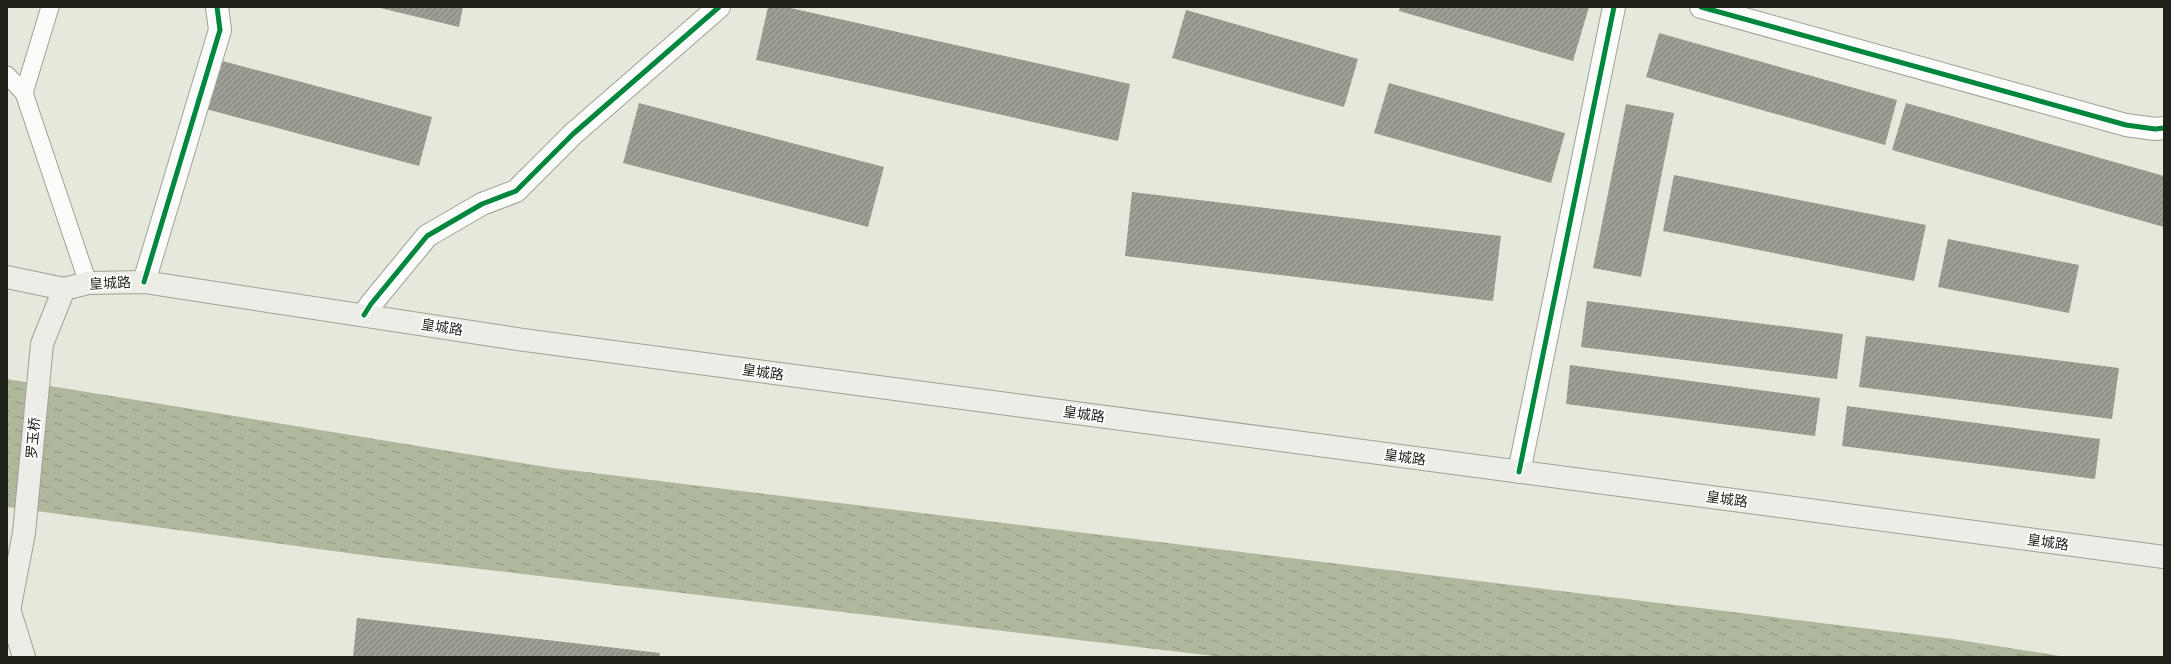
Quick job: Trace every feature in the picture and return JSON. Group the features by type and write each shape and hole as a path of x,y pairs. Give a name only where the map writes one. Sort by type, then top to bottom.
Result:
{"main road":[{"path":"7,278 64,289"},
{"name":"皇城路","path":"64,289 88,283 144,282 524,340 2164,557"},
{"name":"罗玉桥","path":"8,616 13,563 24,533 42,344 64,289"},
{"path":"8,616 24,657"}],"street":[{"path":"144,282 220,30 217,7"},
{"path":"364,315 371,304 427,236 482,204 516,191 573,134 719,7"},
{"path":"1519,472 1614,7"},
{"path":"1701,7 2126,125 2155,129 2164,128"}],"lane":[{"path":"24,93 50,7"},
{"path":"7,75 24,93 88,283"}],"water":[{"path":"7,379 553,468 1953,639 2066,657 1222,657 370,556 7,507"}],"building":[{"path":"376,7 463,7 459,27"},
{"path":"768,7 786,7 1130,84 1118,141 756,60"},
{"path":"1400,7 1589,7 1573,61 1399,11"},
{"path":"1186,10 1358,59 1344,107 1172,58"},
{"path":"1659,33 1897,100 1885,145 1646,77"},
{"path":"219,60 432,117 419,166 206,109"},
{"path":"1389,83 1565,133 1551,183 1374,133"},
{"path":"639,103 884,167 868,227 623,163"},
{"path":"1906,103 2164,176 2164,227 1892,150"},
{"path":"1626,104 1674,113 1641,277 1593,268"},
{"path":"1674,175 1926,225 1914,281 1663,231"},
{"path":"1132,192 1501,236 1493,301 1125,256"},
{"path":"1948,239 2079,265 2069,313 1938,287"},
{"path":"1587,301 1843,334 1837,379 1581,347"},
{"path":"1866,336 2119,368 2112,419 1859,387"},
{"path":"1570,365 1820,398 1815,436 1566,404"},
{"path":"1847,406 2100,439 2095,479 1842,446"},
{"path":"357,618 660,653 659,657 353,657"}],"cycle path":[{"path":"144,282 220,30 217,7"},
{"path":"364,315 371,304 427,236 482,204 516,191 573,134 719,7"},
{"path":"1519,472 1614,7"},
{"path":"1701,7 2126,125 2155,129 2164,128"}]}
